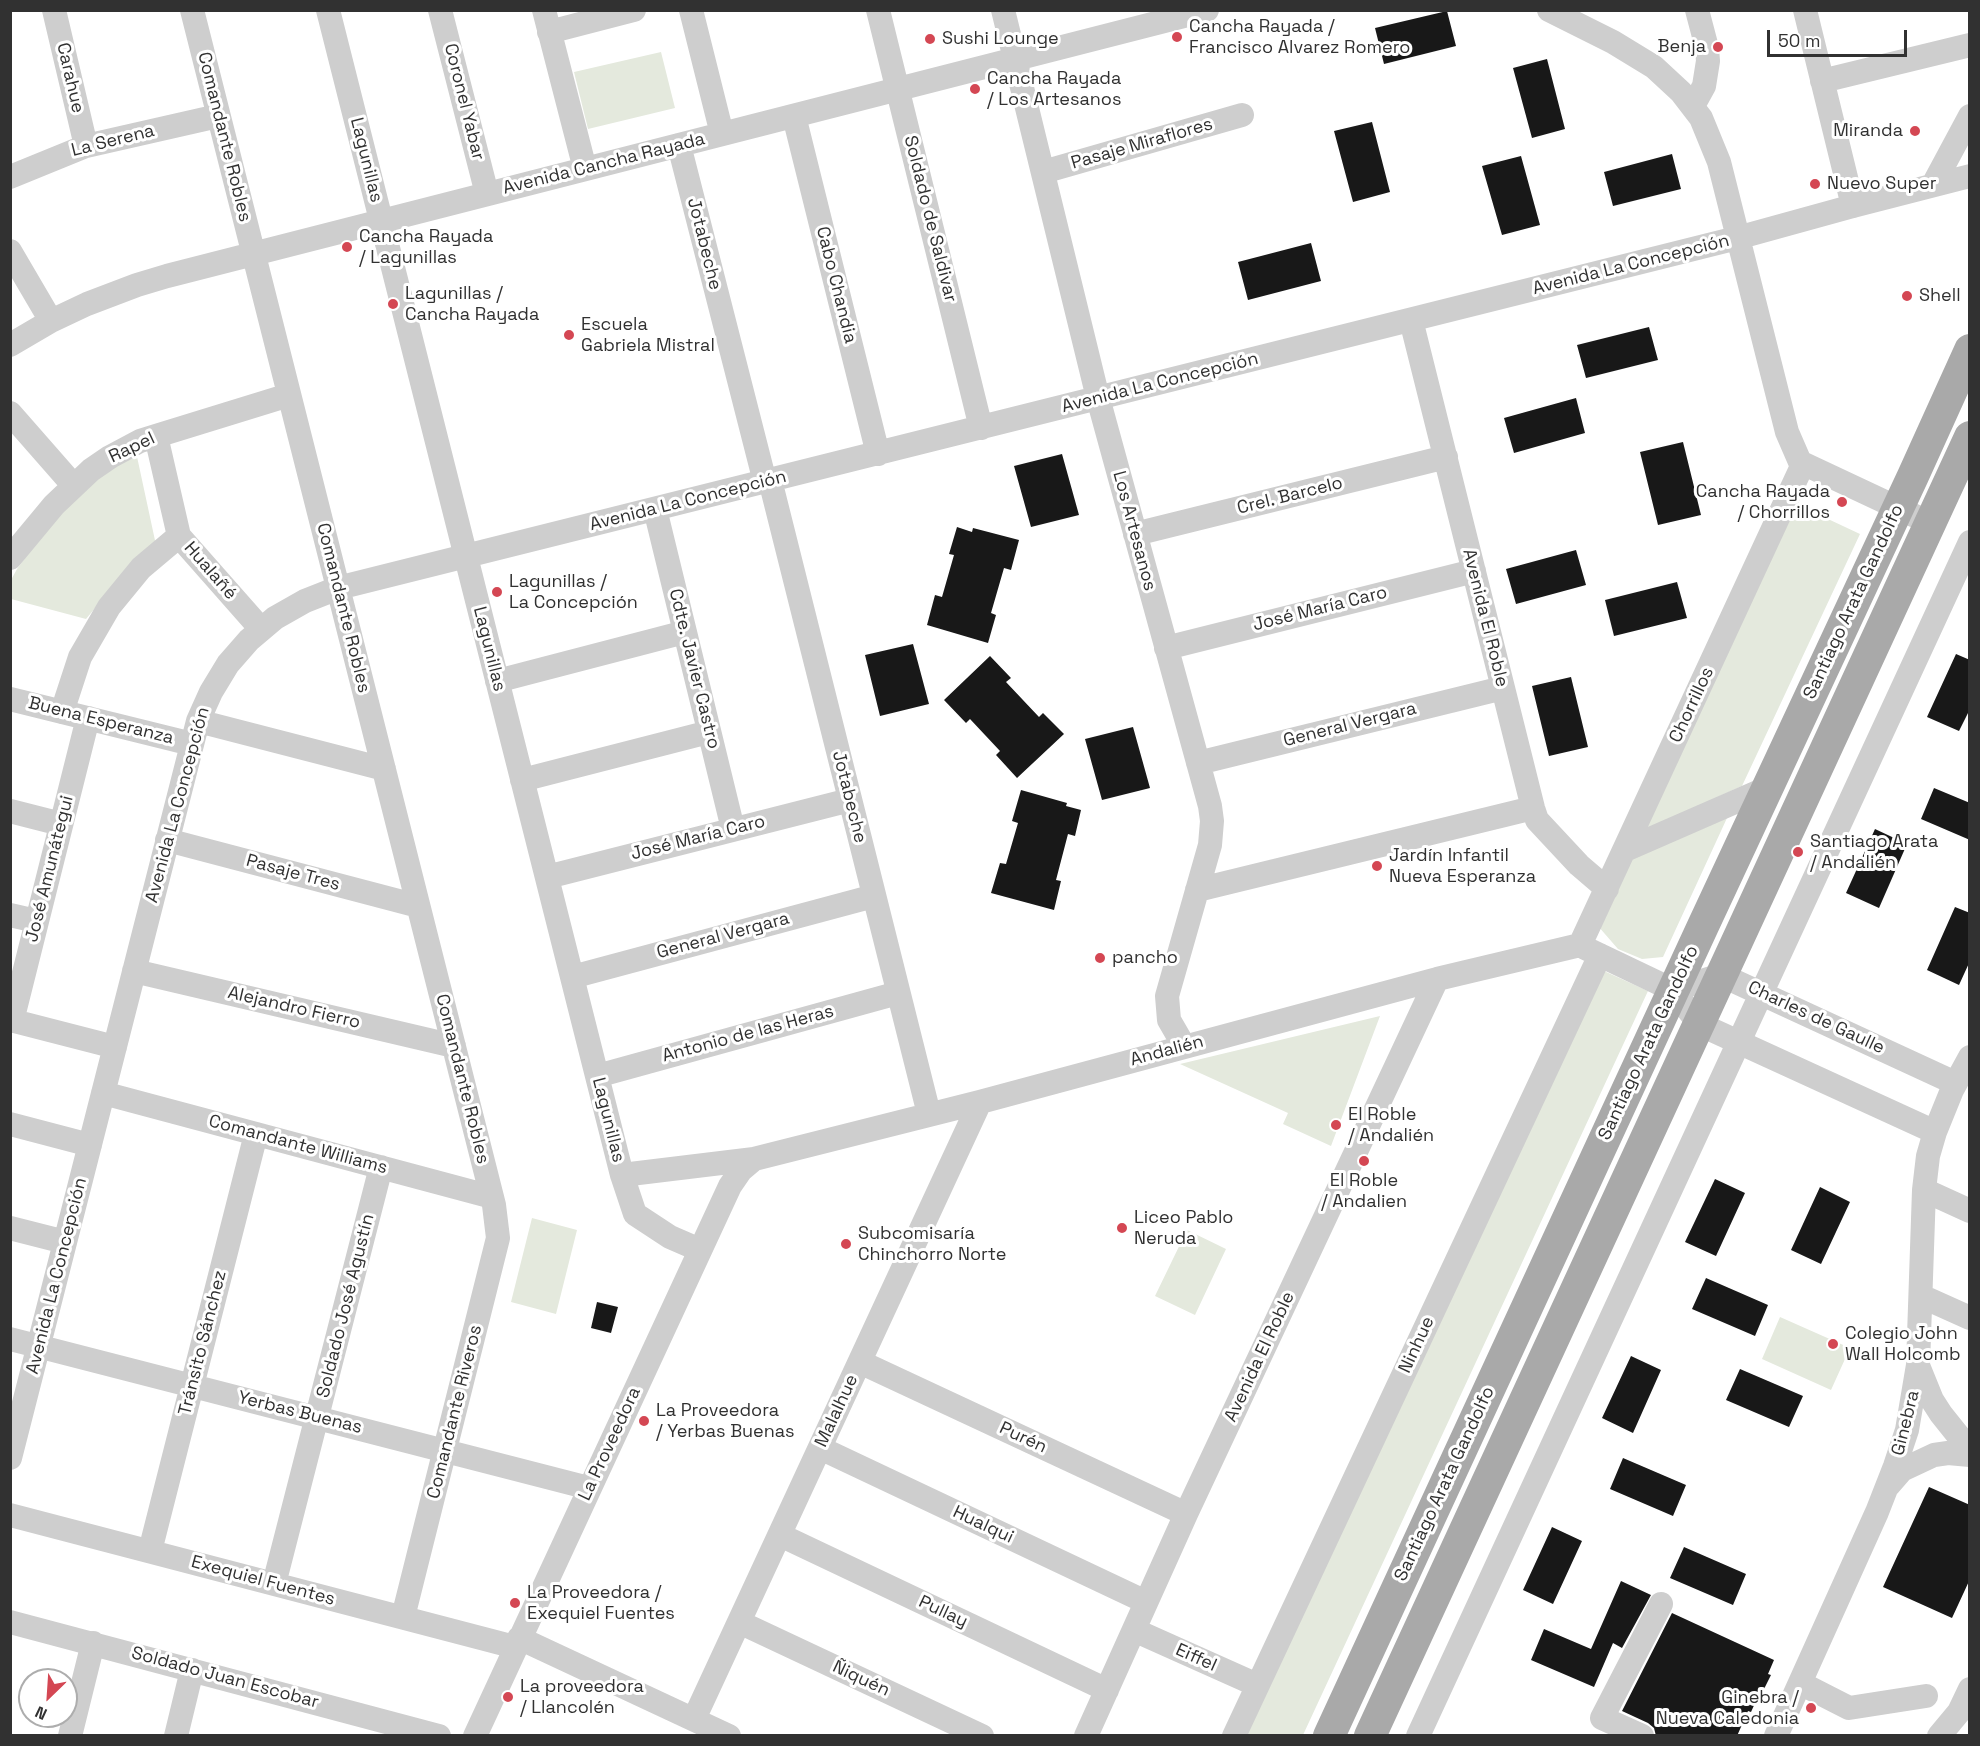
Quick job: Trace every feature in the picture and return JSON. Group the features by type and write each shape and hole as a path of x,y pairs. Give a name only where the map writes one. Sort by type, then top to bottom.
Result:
{"main road":[{"name":"Santiago Arata Gandolfo","path":"1329,1736 1970,350"},
{"name":"Santiago Arata Gandolfo","path":"1370,1736 1970,437"}],"street":[{"name":"Carahue","path":"54,10 86,146"},
{"name":"Comandante Robles","path":"192,10 493,1201"},
{"name":"Lagunillas","path":"328,10 622,1175 635,1214 670,1237 700,1250"},
{"name":"Coronel Yabar","path":"440,10 487,194"},
{"path":"585,169 547,21 634,10"},
{"path":"691,10 722,134"},
{"name":"Soldado de Saldivar","path":"878,10 981,428"},
{"name":"Los Artesanos","path":"1003,10 1098,398 1210,806 1212,833 1168,988 1166,1005 1169,1020 1184,1046"},
{"name":"Avenida Cancha Rayada","path":"10,345 51,321 137,285 253,253 1207,10"},
{"path":"1549,10 1634,53 1668,79 1693,106 1708,132 1717,154 1787,432 1796,456 1803,464 1930,523"},
{"path":"1693,106 1704,86 1708,61 1697,10"},
{"path":"1805,10 1853,206"},
{"path":"1822,81 1970,45"},
{"name":"Pasaje Miraflores","path":"1043,172 1242,115"},
{"name":"La Serena","path":"10,177 86,146 218,116"},
{"name":"Cabo Chandia","path":"794,116 878,454"},
{"path":"1933,185 1970,116"},
{"name":"Jotabeche","path":"679,145 768,481 929,1114"},
{"name":"Avenida La Concepción","path":"10,1458 195,733 219,678 238,652 261,629 305,601 338,588 1737,238 1970,176"},
{"path":"10,251 51,321"},
{"name":"Avenida El Roble","path":"1412,320 1537,820 1579,866 1607,890"},
{"name":"Rapel","path":"10,558 36,525 74,486 125,448 156,436 289,395"},
{"path":"10,413 74,486"},
{"name":"Hualañé","path":"156,436 179,536 261,629"},
{"name":"Crel. Barcelo","path":"1135,534 1446,458"},
{"name":"Chorrillos","path":"1590,950 1607,890 1803,464"},
{"name":"Cdte. Javier Castro","path":"655,509 733,829"},
{"path":"62,711 80,657 109,607 141,568 179,536"},
{"path":"1418,1736 1970,542"},
{"name":"José María Caro","path":"1166,648 1474,571"},
{"path":"497,681 685,632"},
{"name":"General Vergara","path":"1198,763 1503,688"},
{"name":"Buena Esperanza","path":"10,699 88,718 195,733 384,769"},
{"name":"José Amunátegui","path":"11,1021 88,718"},
{"path":"522,780 709,732"},
{"path":"1625,850 1767,788"},
{"name":"José María Caro","path":"547,877 850,800"},
{"path":"1197,890 1533,808"},
{"path":"10,811 61,824"},
{"name":"Pasaje Tres","path":"167,840 418,906"},
{"name":"General Vergara","path":"572,977 874,896"},
{"path":"10,915 36,921"},
{"path":"1590,950 1673,990 1699,1024 1935,1132"},
{"name":"Andalién","path":"754,1159 980,1102 1437,979 1590,950"},
{"name":"Ninhue","path":"1234,1736 1590,950"},
{"name":"Alejandro Fierro","path":"134,971 454,1046"},
{"path":"1673,990 1721,975"},
{"name":"Charles de Gaulle","path":"1721,975 1959,1090"},
{"name":"Avenida El Roble","path":"1086,1736 1186,1514 1437,979"},
{"name":"Antonio de las Heras","path":"597,1076 898,993"},
{"path":"11,1021 115,1047"},
{"name":"Ginebra","path":"1776,1736 1888,1486 1907,1430 1918,1365 1924,1190 1929,1156 1935,1132 1959,1090 1970,1057"},
{"name":"Comandante Williams","path":"103,1093 381,1167 493,1201"},
{"name":"Malalhue","path":"694,1719 980,1102"},
{"path":"10,1124 90,1145"},
{"name":"Tránsito Sánchez","path":"150,1551 256,1134"},
{"path":"622,1175 754,1159"},
{"name":"La Proveedora","path":"475,1736 730,1186 741,1170 754,1159"},
{"name":"Soldado José Agustín","path":"274,1584 381,1167"},
{"path":"1924,1190 1970,1211"},
{"name":"Comandante Riveros","path":"403,1617 498,1238 493,1201"},
{"path":"10,1228 65,1242"},
{"path":"1921,1296 1970,1318"},
{"name":"Yerbas Buenas","path":"10,1340 589,1488"},
{"name":"Purén","path":"860,1362 1186,1514"},
{"path":"1918,1365 1932,1400 1961,1439 1970,1446"},
{"name":"Hualqui","path":"820,1448 1146,1602"},
{"path":"1888,1486 1902,1470 1934,1455 1948,1453 1970,1455"},
{"name":"Exequiel Fuentes","path":"10,1515 403,1617 517,1643 729,1736"},
{"name":"Pullay","path":"780,1534 1107,1689"},
{"path":"1642,1736 1602,1718 1661,1604"},
{"name":"Soldado Juan Escobar","path":"10,1622 439,1736"},
{"name":"Ñiquén","path":"739,1622 982,1736"},
{"name":"Eiffel","path":"1134,1630 1257,1685"},
{"path":"70,1736 93,1643"},
{"path":"176,1736 192,1670"},
{"path":"1800,1683 1849,1708 1926,1696"},
{"path":"1939,1736 1959,1712 1970,1689"}],"shaded area":[{"path":"661,52 675,108 588,129 574,72"},
{"path":"136,452 156,545 120,578 86,619 11,599 11,580 17,569 83,485"},
{"path":"1796,504 1860,534 1742,786 1642,831"},
{"path":"1727,818 1663,957 1642,959 1618,949 1598,926 1629,859"},
{"path":"1604,971 1648,991 1303,1735 1246,1736"},
{"path":"1380,1016 1331,1146 1283,1124 1288,1113 1180,1064"},
{"path":"532,1218 577,1230 556,1314 511,1302"},
{"path":"1187,1230 1226,1249 1195,1315 1155,1296"},
{"path":"1780,1317 1850,1348 1831,1390 1762,1359"}],"building":[{"path":"1447,11 1456,46 1384,64 1375,28"},
{"path":"1547,59 1565,129 1532,138 1513,68"},
{"path":"1372,122 1390,192 1353,202 1334,131"},
{"path":"1672,154 1681,189 1613,206 1604,172"},
{"path":"1521,156 1540,225 1502,235 1482,166"},
{"path":"1311,243 1321,281 1248,300 1238,262"},
{"path":"1649,327 1658,360 1586,378 1577,345"},
{"path":"1576,398 1585,433 1514,453 1504,418"},
{"path":"1683,442 1701,515 1658,525 1640,452"},
{"path":"1062,454 1079,515 1031,527 1014,466"},
{"path":"957,527 972,532 973,528 1019,540 1011,570 1004,568 991,613 996,615 988,643 927,625 935,595 942,597 954,555 949,554"},
{"path":"1576,550 1586,585 1516,604 1506,569"},
{"path":"1677,582 1687,618 1614,636 1605,600"},
{"path":"913,644 929,704 880,716 865,655"},
{"path":"1956,654 1970,660 1970,709 1959,731 1927,717"},
{"path":"990,656 1011,678 1006,682 1039,717 1043,713 1064,734 1017,778 996,755 1000,751 970,719 966,723 944,700"},
{"path":"1571,677 1588,747 1549,756 1532,686"},
{"path":"1133,727 1150,788 1102,800 1085,739"},
{"path":"1934,788 1970,803 1970,840 1921,819"},
{"path":"1021,790 1067,803 1066,806 1081,810 1075,836 1068,834 1056,880 1061,881 1054,910 991,893 1000,863 1006,864 1018,823 1012,821"},
{"path":"1875,829 1907,844 1879,908 1846,893"},
{"path":"1955,907 1970,913 1970,961 1959,985 1927,970"},
{"path":"1715,1179 1745,1193 1716,1256 1685,1242"},
{"path":"1820,1187 1850,1202 1821,1264 1791,1250"},
{"path":"1706,1278 1768,1305 1755,1336 1692,1309"},
{"path":"597,1302 618,1307 611,1333 591,1328"},
{"path":"1631,1356 1661,1370 1633,1433 1602,1418"},
{"path":"1740,1369 1803,1396 1789,1427 1726,1400"},
{"path":"1623,1458 1686,1485 1673,1516 1610,1489"},
{"path":"1929,1487 1970,1505 1970,1579 1952,1618 1883,1587"},
{"path":"1552,1527 1582,1541 1553,1604 1523,1590"},
{"path":"1684,1547 1746,1574 1733,1605 1670,1578"},
{"path":"1621,1581 1651,1595 1622,1648 1613,1643 1594,1687 1531,1660 1544,1629 1591,1649"},
{"path":"1672,1613 1774,1660 1768,1674 1771,1675 1751,1712 1748,1711 1737,1736 1656,1736 1654,1728 1648,1723 1622,1711"}],"place":[{"name":"Cancha Rayada / Francisco Alvarez Romero","path":"1177,37"},
{"name":"Sushi Lounge","path":"930,39"},
{"name":"Benja","path":"1718,47"},
{"name":"Cancha Rayada / Los Artesanos","path":"975,89"},
{"name":"Miranda","path":"1915,131"},
{"name":"Nuevo Super","path":"1815,184"},
{"name":"Cancha Rayada / Lagunillas","path":"347,247"},
{"name":"Shell","path":"1907,296"},
{"name":"Lagunillas / Cancha Rayada","path":"393,304"},
{"name":"Escuela Gabriela Mistral","path":"569,335"},
{"name":"Cancha Rayada / Chorrillos","path":"1842,502"},
{"name":"Lagunillas / La Concepción","path":"497,592"},
{"name":"Santiago Arata / Andalién","path":"1798,852"},
{"name":"Jardín Infantil Nueva Esperanza","path":"1377,866"},
{"name":"pancho","path":"1100,958"},
{"name":"El Roble / Andalién","path":"1336,1125"},
{"name":"El Roble / Andalien","path":"1364,1161"},
{"name":"Liceo Pablo Neruda","path":"1122,1228"},
{"name":"Subcomisaría Chinchorro Norte","path":"846,1244"},
{"name":"Colegio John Wall Holcomb","path":"1833,1344"},
{"name":"La Proveedora / Yerbas Buenas","path":"644,1421"},
{"name":"La Proveedora / Exequiel Fuentes","path":"515,1603"},
{"name":"La proveedora / Llancolén","path":"508,1697"},
{"name":"Ginebra / Nueva Caledonia","path":"1811,1708"}]}
